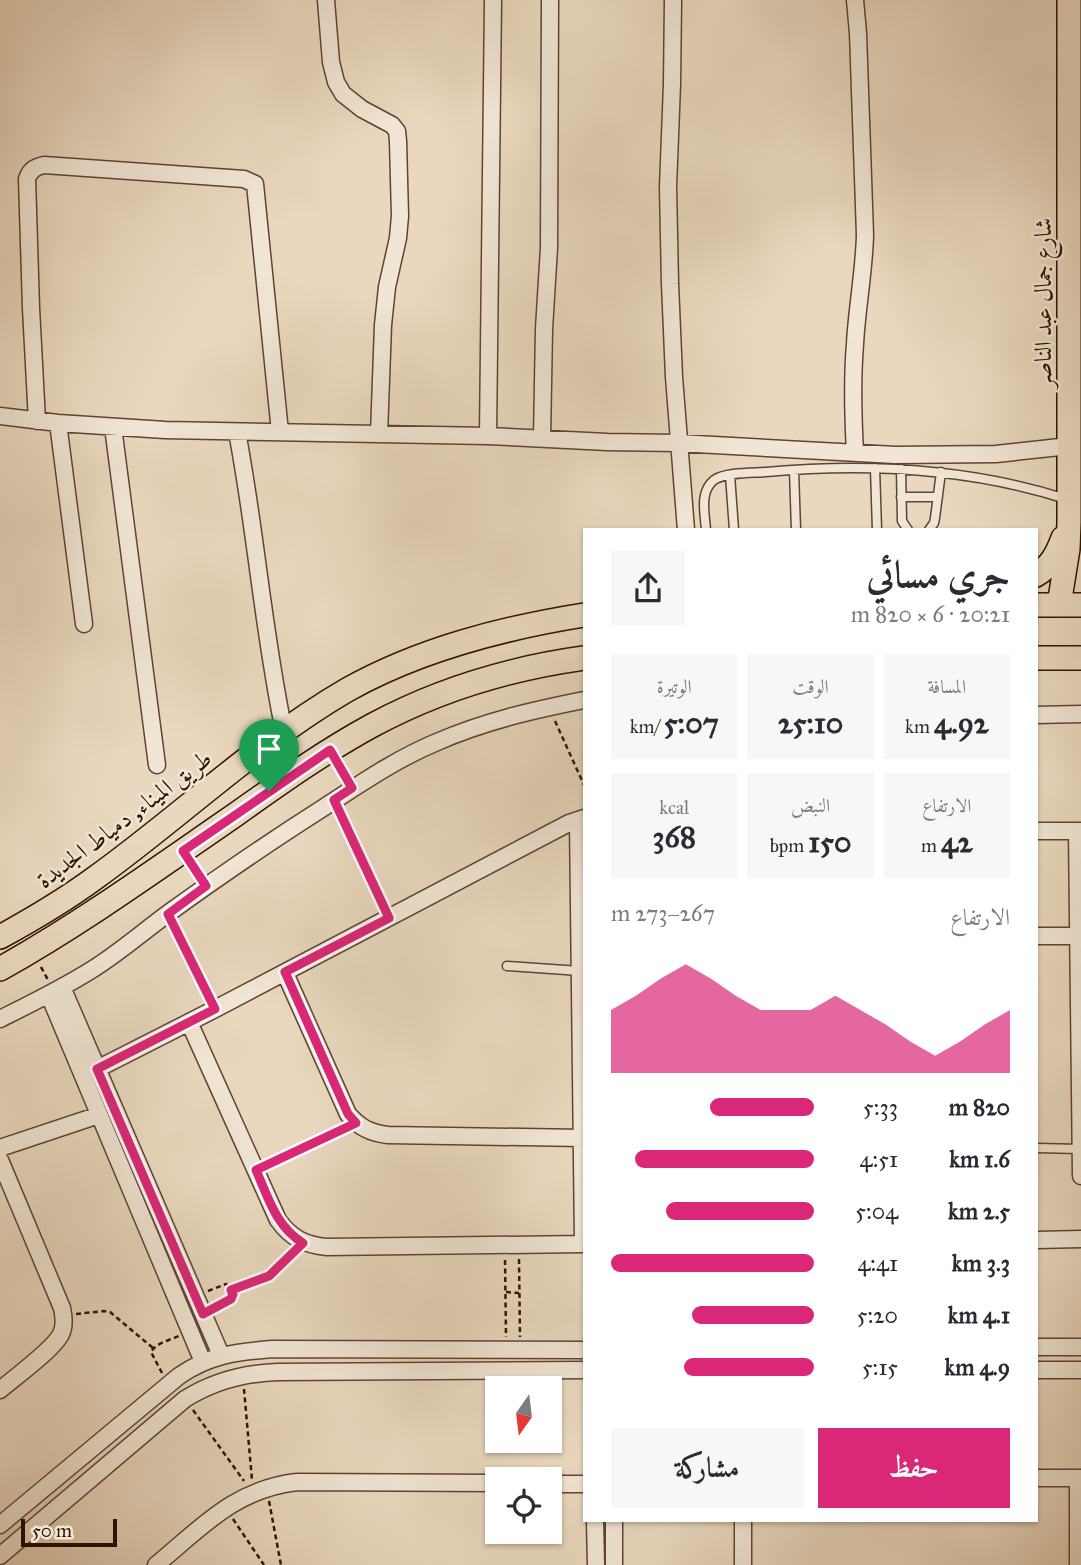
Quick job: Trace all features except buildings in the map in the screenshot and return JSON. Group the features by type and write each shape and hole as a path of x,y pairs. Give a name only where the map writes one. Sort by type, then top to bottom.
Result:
{"main road":[{"name":"شارع جمال عبد الناصر","path":"1059,605 1074,555 1069,511 1069,0"},
{"path":"1038,574 1057,554 1069,511"},
{"name":"طريق الميناء, دمياط الجديدة","path":"0,937 41,914 96,877 284,731 348,690 444,647 508,629 583,615"},
{"path":"0,969 109,902 320,757 374,724 419,703 475,683 511,672 583,658"},
{"path":"1038,658 1081,658"}],"street":[{"path":"326,0 331,62 336,82 343,94 362,109 392,125 397,131 400,216 383,324 379,434"},
{"path":"488,436 493,0"},
{"path":"542,438 549,248 550,0"},
{"path":"673,0 668,187 670,284 678,443 686,528"},
{"path":"855,0 865,257 853,375 855,452"},
{"path":"37,421 27,179 34,168 44,166 244,179 255,184 280,432"},
{"path":"0,416 113,427 488,436 935,456 1069,446"},
{"path":"58,423 83,624"},
{"path":"113,427 157,765"},
{"path":"237,432 274,682 284,731"},
{"path":"0,1019 94,968 245,859 398,761 435,743 490,722 583,700"},
{"path":"1038,715 1081,714"},
{"path":"97,1069 581,819 583,1191"},
{"path":"1038,831 1079,831 1081,1176"},
{"path":"1038,936 1078,936"},
{"path":"285,972 348,1114 356,1123 376,1134 388,1135 582,1138"},
{"path":"55,991 97,1069 221,1355"},
{"path":"55,991 99,1115 202,1362"},
{"path":"190,1022 278,1220 285,1230 303,1243 327,1247 583,1244"},
{"path":"0,1148 99,1115"},
{"path":"0,1160 64,1316 64,1325 57,1341 0,1390"},
{"path":"1038,1240 1081,1239"},
{"path":"1038,1348 1081,1347"},
{"path":"0,1525 190,1368 221,1355 272,1349 583,1350"},
{"path":"0,1556 185,1399 212,1384 243,1375 278,1372 583,1370"},
{"path":"1038,1370 1081,1370"},
{"path":"1038,1478 1079,1478 1078,1565"},
{"path":"156,1565 226,1508 260,1490 297,1482 485,1483"},
{"path":"562,1484 583,1484"},
{"path":"595,1522 596,1565"},
{"path":"614,1522 614,1565"},
{"path":"743,1522 743,1565"}],"lane":[{"path":"706,528 705,493 712,482 723,476 794,470 875,468 941,472 1015,484 1069,511"},
{"path":"875,468 877,528"},
{"path":"901,469 902,521 907,528"},
{"path":"794,470 796,528"},
{"path":"932,528 936,518 941,472"},
{"path":"730,475 734,528"},
{"path":"901,497 938,497"},
{"path":"507,966 580,971"},
{"path":"1038,1148 1081,1149"}],"path":[{"path":"549,707 583,783"},
{"path":"334,800 389,918"},
{"path":"168,914 215,1009"},
{"path":"32,951 55,991"},
{"path":"256,1170 356,1123"},
{"path":"231,1290 269,1276 303,1243"},
{"path":"512,1246 506,1292 513,1350"},
{"path":"512,1246 519,1293 513,1350"},
{"path":"196,1297 224,1284 228,1285 233,1294 231,1299 203,1314"},
{"path":"506,1292 519,1293"},
{"path":"64,1316 110,1312 153,1348"},
{"path":"169,1385 151,1352 153,1348 190,1330"},
{"path":"243,1375 260,1490 281,1565"},
{"path":"185,1399 260,1490"},
{"path":"226,1508 264,1565"}],"route":[{"path":"330,750 352,788 334,800 389,918 285,972 348,1114 356,1123 256,1170 278,1220 285,1230 303,1243 269,1276 231,1290 231,1299 203,1314 97,1069 215,1009 168,914 206,886 183,851 269,791 330,750"}]}
